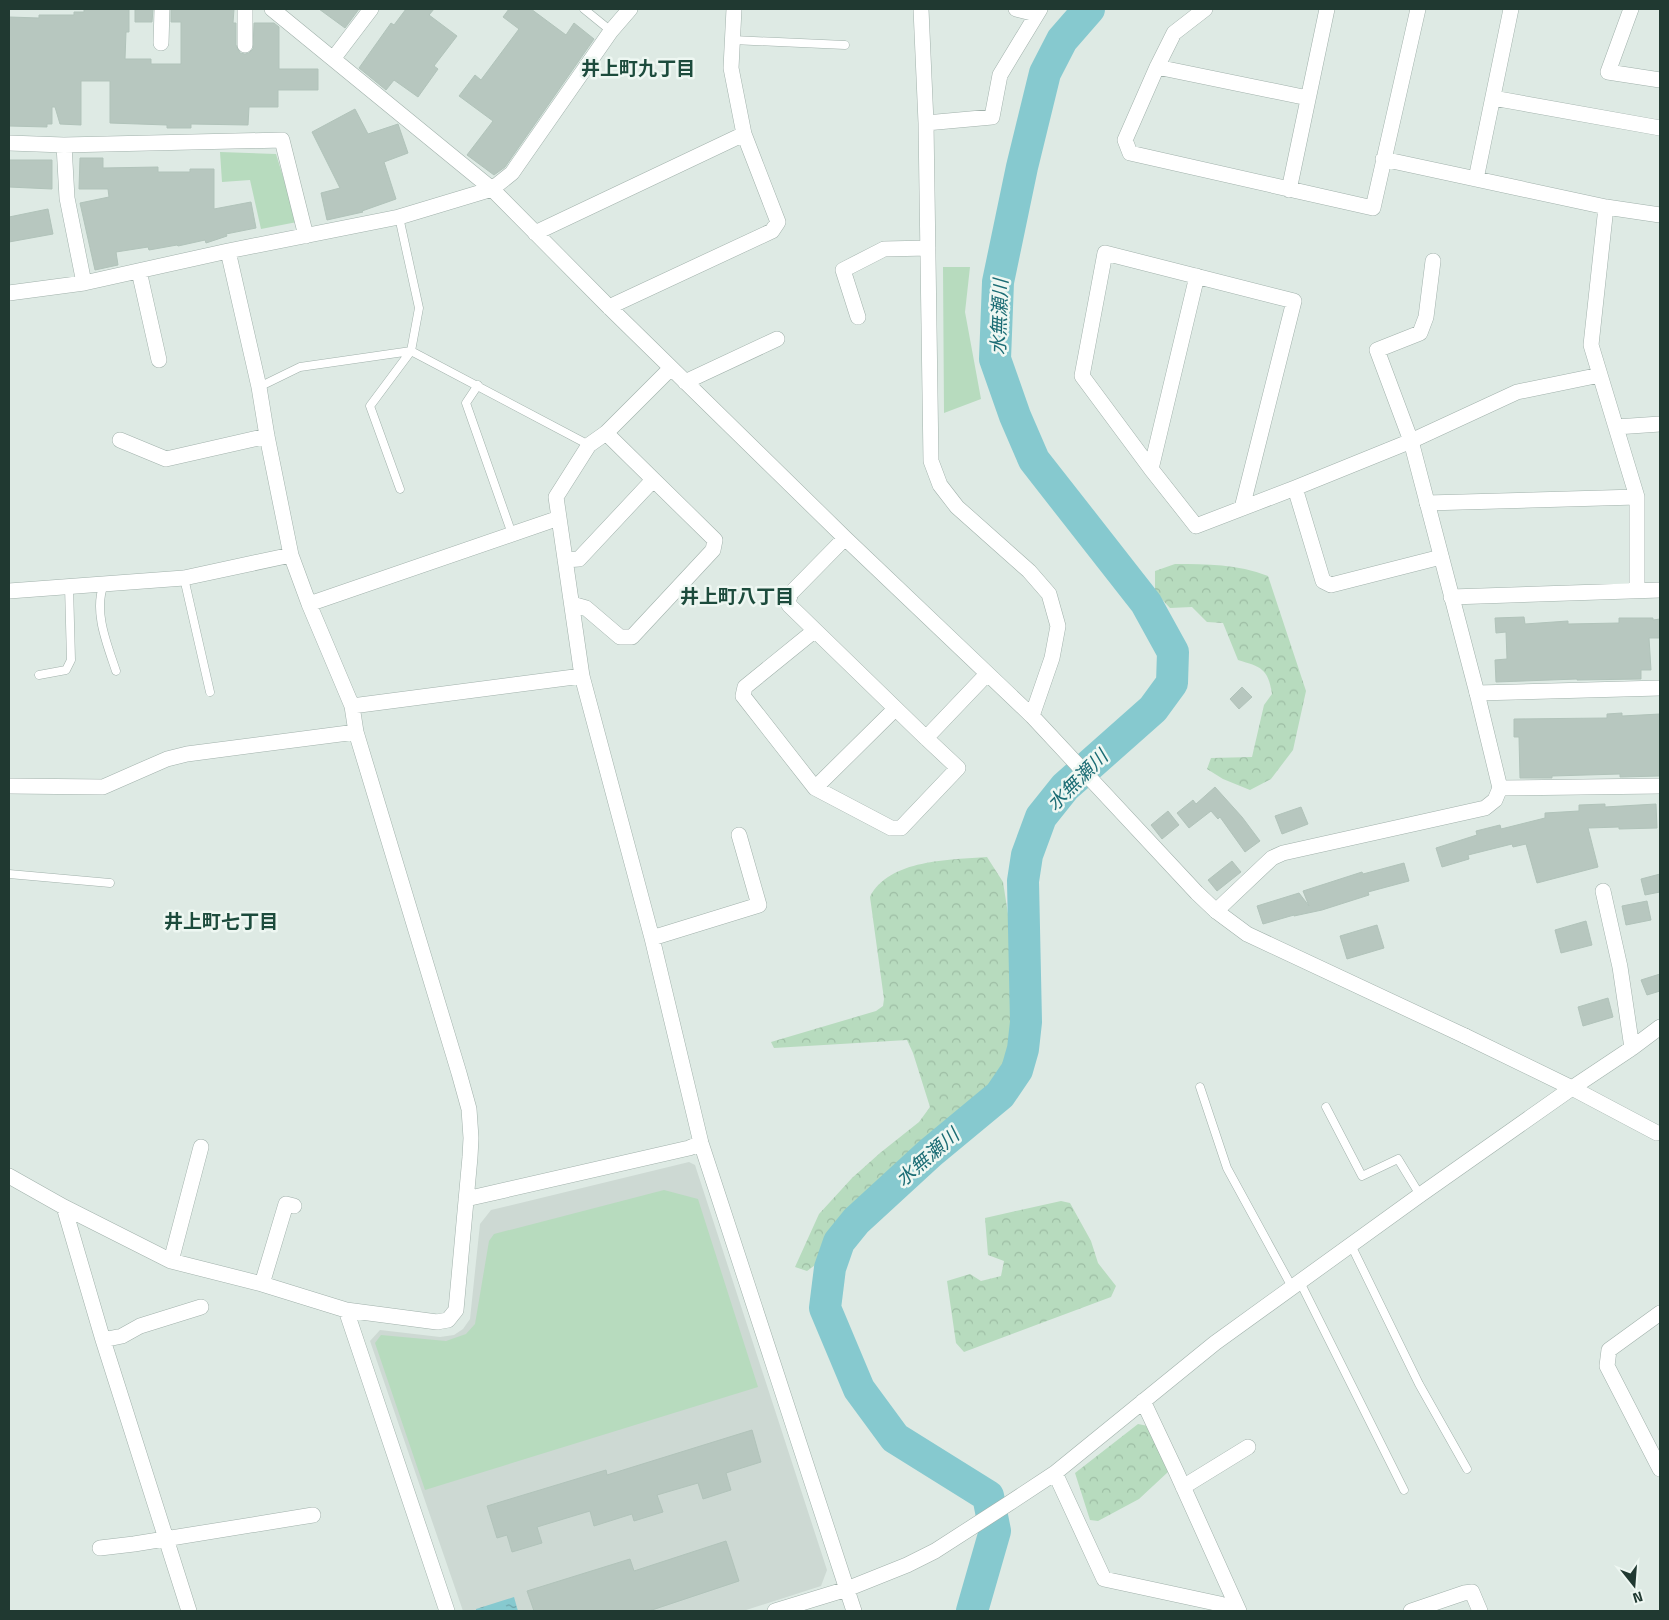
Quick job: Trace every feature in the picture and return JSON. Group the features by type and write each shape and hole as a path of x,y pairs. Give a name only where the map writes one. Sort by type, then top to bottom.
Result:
{"street":[{"path":"161,43 162,9"},
{"path":"245,45 246,9"},
{"path":"272,9 492,190 845,538 1032,716 1216,911 1247,934 1465,1036 1572,1088 1659,1134"},
{"path":"333,58 371,9"},
{"path":"9,292 84,283 399,216 492,190 512,173 630,9"},
{"path":"609,307 772,231 778,222 744,134 731,68 734,9"},
{"path":"922,9 932,461 940,485 957,506 1029,571 1049,594 1058,626 1052,658 1032,716"},
{"path":"926,123 992,117 1000,75 1038,12 1016,9"},
{"path":"1205,9 1174,33 1157,66 1126,140 1130,153 1373,208 1418,9"},
{"path":"1289,190 1327,9"},
{"path":"1476,179 1511,9"},
{"path":"1631,9 1608,72 1660,80"},
{"path":"1157,66 1308,98"},
{"path":"1493,98 1660,128"},
{"path":"535,233 744,134"},
{"path":"9,142 64,145 282,140 306,236"},
{"path":"64,145 67,198 84,283"},
{"path":"1383,159 1606,207 1660,215"},
{"path":"1606,207 1591,346 1637,497 1637,591"},
{"path":"858,317 843,270 884,249 928,248"},
{"path":"9,1176 64,1207 170,1261 262,1284 346,1310 436,1322 448,1320 456,1310 471,1138 469,1109 428,966 356,732 352,706 309,604 291,555 259,387 228,251"},
{"path":"1242,508 1294,301 1106,253 1082,376 1196,526 1296,488 1411,441 1517,392 1600,375"},
{"path":"1216,911 1272,858 1283,853 1486,808 1494,800 1500,788 1477,692 1411,441 1377,350 1420,333 1426,317 1433,261"},
{"path":"139,271 159,360"},
{"path":"1151,469 1198,276"},
{"path":"685,382 777,339"},
{"path":"671,368 606,433 589,445 556,497 582,676 652,938 702,1142 854,1611"},
{"path":"1616,427 1660,424"},
{"path":"572,604 586,608 620,637 632,637 713,550 715,540 606,433"},
{"path":"120,440 166,459 267,436"},
{"path":"565,560 578,559 653,480"},
{"path":"1296,488 1323,581 1331,585 1441,557"},
{"path":"1427,503 1637,497"},
{"path":"309,604 559,518"},
{"path":"814,631 745,687 743,696 815,788 890,828 901,828 958,768 789,605 788,599 791,593 845,538"},
{"path":"9,591 184,578 291,555"},
{"path":"1451,597 1660,590"},
{"path":"926,738 987,674"},
{"path":"352,706 582,676"},
{"path":"1477,692 1660,688"},
{"path":"815,788 895,709"},
{"path":"9,786 103,787 167,759 187,754 356,732"},
{"path":"1500,788 1660,786"},
{"path":"652,938 759,905 739,835"},
{"path":"1603,891 1620,967 1632,1048"},
{"path":"775,1611 846,1589 914,1561 999,1510 1055,1473 1215,1342 1660,1027"},
{"path":"466,1199 689,1148 702,1142"},
{"path":"170,1261 201,1147"},
{"path":"262,1284 286,1204 294,1206"},
{"path":"64,1207 189,1611"},
{"path":"104,1340 122,1336 140,1326 201,1307"},
{"path":"346,1310 447,1611"},
{"path":"1660,1313 1609,1350 1607,1366 1660,1469"},
{"path":"1143,1401 1238,1611"},
{"path":"1183,1487 1248,1447"},
{"path":"1055,1473 1104,1579 1220,1604 1238,1611"},
{"path":"100,1548 314,1515"},
{"path":"1411,1611 1472,1592 1480,1611"}],"lane":[{"path":"584,9 612,32"},
{"path":"733,40 845,44"},
{"path":"399,216 418,308 411,351 370,406 400,489"},
{"path":"259,387 300,367 411,351 589,445"},
{"path":"478,385 466,403 512,534"},
{"path":"184,578 210,692"},
{"path":"104,584 100,594 101,618 116,671"},
{"path":"39,675 66,670 71,660 69,586"},
{"path":"9,874 110,882"},
{"path":"1200,1087 1226,1168 1296,1285 1404,1490"},
{"path":"1326,1107 1362,1176 1398,1159 1420,1196"},
{"path":"1350,1245 1419,1384 1467,1469"}],"shaded area":[{"path":"689,1162 695,1165 827,1570 821,1586 743,1611 463,1611 370,1341 380,1330 440,1337 454,1335 463,1329 470,1319 480,1224 491,1210"}],"green space":[{"path":"220,152 276,154 297,222 261,229 250,180 222,182"},
{"path":"943,267 970,267 965,312 981,399 944,413"},
{"path":"1175,564 1233,567 1268,576 1306,691 1293,750 1271,779 1250,790 1223,779 1207,769 1211,758 1252,757 1264,705 1272,694 1270,685 1266,674 1262,670 1238,660 1223,623 1207,622 1192,607 1170,608 1155,592 1155,571"},
{"path":"987,857 1003,882 1013,946 1015,1058 995,1088 878,1191 851,1218 822,1260 807,1271 795,1267 819,1214 852,1178 919,1122 930,1107 907,1040 774,1048 771,1042 876,1011 883,1006 884,999 870,897 879,884 891,875 906,868 922,864"},
{"path":"664,1190 698,1199 758,1387 425,1490 375,1343 381,1335 446,1341 466,1334 475,1324 489,1241 494,1234"},
{"path":"1061,1201 1070,1203 1091,1241 1098,1263 1116,1286 1111,1297 964,1352 956,1343 947,1281 970,1274 981,1281 1001,1276 1004,1261 988,1255 985,1218"},
{"path":"1138,1424 1148,1426 1166,1458 1168,1472 1139,1499 1098,1521 1090,1520 1075,1473"}],"water":[{"path":"514,1597 518,1611 476,1611 476,1609"}],"building":[{"path":"84,9 129,9 129,32 126,32 125,59 151,59 151,64 181,64 181,22 171,22 171,9 234,9 233,23 236,23 236,45 240,53 249,53 253,49 254,23 274,23 279,27 279,69 318,69 318,90 278,90 278,107 249,107 248,125 191,124 191,128 167,128 167,125 110,123 110,81 81,81 81,125 60,124 55,107 52,107 52,124 47,124 47,127 9,126 9,17 39,18 39,15 74,15 74,12 84,12"},
{"path":"135,9 153,9 152,22 135,22"},
{"path":"319,9 359,9 345,28"},
{"path":"406,9 434,9 429,15 457,36 434,66 438,69 418,97 394,80 386,90 359,68 391,23 394,25"},
{"path":"509,9 531,9 566,35 574,23 594,39 505,167 494,175 467,155 493,121 459,96 475,75 481,80 519,29 503,17"},
{"path":"355,109 368,134 398,124 408,153 384,162 396,199 363,212 327,220 321,193 340,188 312,132"},
{"path":"80,158 103,158 103,168 158,167 158,172 190,172 190,169 214,169 214,209 251,202 256,228 226,234 227,236 206,243 205,240 149,250 148,247 116,252 118,265 95,270 80,203 109,197 108,189 79,189"},
{"path":"9,160 52,160 52,189 9,187"},
{"path":"48,209 53,234 9,242 9,217"},
{"path":"1524,617 1525,624 1568,621 1568,624 1619,623 1619,618 1660,619 1660,638 1649,638 1651,670 1641,670 1641,679 1496,682 1495,660 1507,659 1506,632 1496,633 1495,618"},
{"path":"1242,687 1252,697 1239,709 1230,699"},
{"path":"1622,713 1622,716 1660,714 1660,776 1620,777 1620,774 1520,778 1519,737 1514,737 1514,719 1607,718 1607,714"},
{"path":"1215,787 1242,817 1260,841 1245,852 1220,817 1218,819 1211,811 1189,828 1177,813 1193,800 1196,804"},
{"path":"1605,804 1605,807 1656,804 1657,828 1588,828 1598,867 1537,883 1526,844 1513,847 1512,844 1468,855 1469,859 1442,867 1436,848 1477,835 1476,831 1500,825 1501,829 1545,818 1545,813 1579,811 1579,805"},
{"path":"1301,807 1308,824 1282,834 1275,816"},
{"path":"1168,811 1179,825 1162,839 1151,825"},
{"path":"1232,861 1241,872 1217,891 1208,880"},
{"path":"1404,863 1409,881 1368,892 1369,895 1322,910 1294,915 1263,924 1257,906 1299,893 1309,906 1303,891 1362,872 1363,874"},
{"path":"1660,874 1660,892 1645,895 1641,879"},
{"path":"1647,901 1651,920 1626,925 1622,906"},
{"path":"1586,921 1592,945 1561,953 1555,930"},
{"path":"1377,925 1384,948 1347,959 1340,936"},
{"path":"1660,974 1660,991 1647,995 1641,980"},
{"path":"1608,998 1613,1017 1583,1026 1578,1007"},
{"path":"752,1430 761,1462 726,1473 731,1490 703,1499 698,1483 657,1495 663,1512 634,1521 632,1514 594,1526 590,1511 537,1527 542,1543 512,1552 507,1535 497,1538 487,1506 606,1470 607,1475"},
{"path":"726,1541 739,1581 649,1611 534,1611 527,1591 630,1559 634,1571"}],"waterway":[{"name":"水無瀬川","path":"972,1611 995,1531 988,1496 895,1438 859,1389 825,1308 830,1268 839,1242 856,1221 930,1153 1000,1095 1017,1070 1023,1049 1026,1022 1023,881 1027,855 1041,817 1065,787 1153,709 1172,683 1173,652 1146,603 1034,460 1015,416 995,359 998,282 1022,167 1045,73 1062,40 1089,9"}],"district":[{"name":"井上町九丁目","path":"638,68"},
{"name":"井上町八丁目","path":"737,596"},
{"name":"井上町七丁目","path":"221,921"}]}
